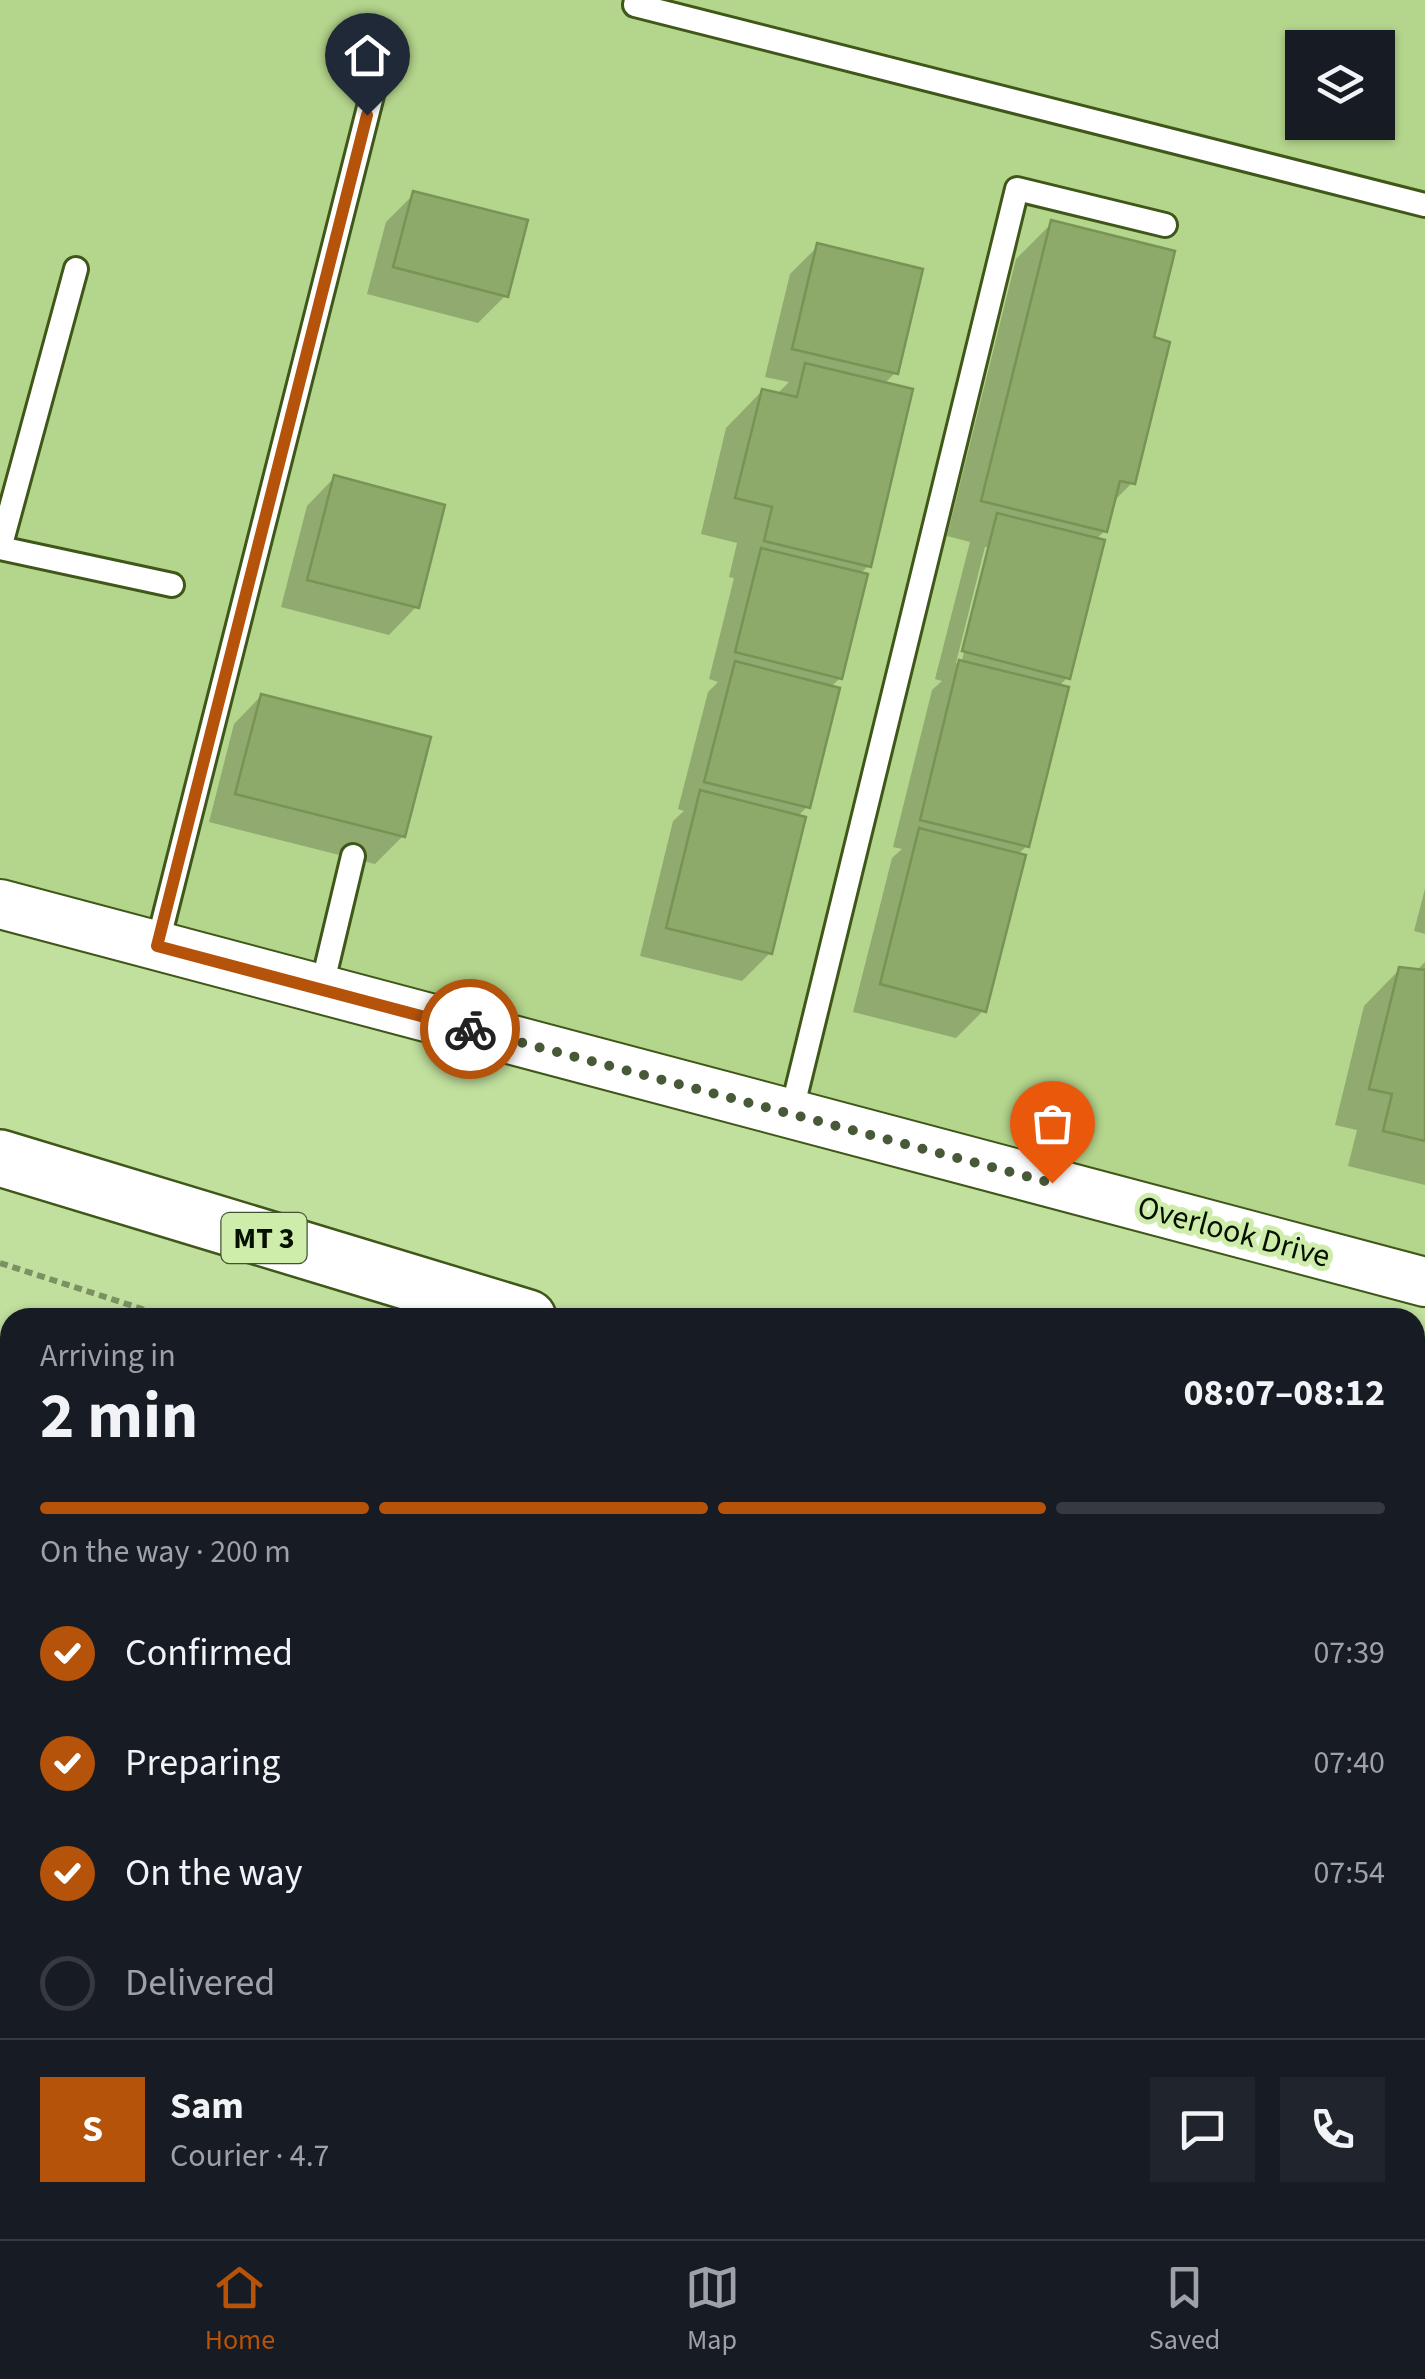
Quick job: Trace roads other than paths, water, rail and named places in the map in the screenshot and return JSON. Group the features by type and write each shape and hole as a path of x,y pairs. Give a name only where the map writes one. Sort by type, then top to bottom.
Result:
{"highway":[{"name":"MT 3","path":"0,1158 495,1308"}],"street":[{"name":"Overlook Drive","path":"0,904 1425,1282"}],"lane":[{"path":"636,0 635,4 654,10 1425,206"},
{"path":"157,946 386,40"},
{"path":"791,1114 1017,188 1164,225"},
{"path":"76,270 0,548 172,585"},
{"path":"320,990 353,856"}]}
